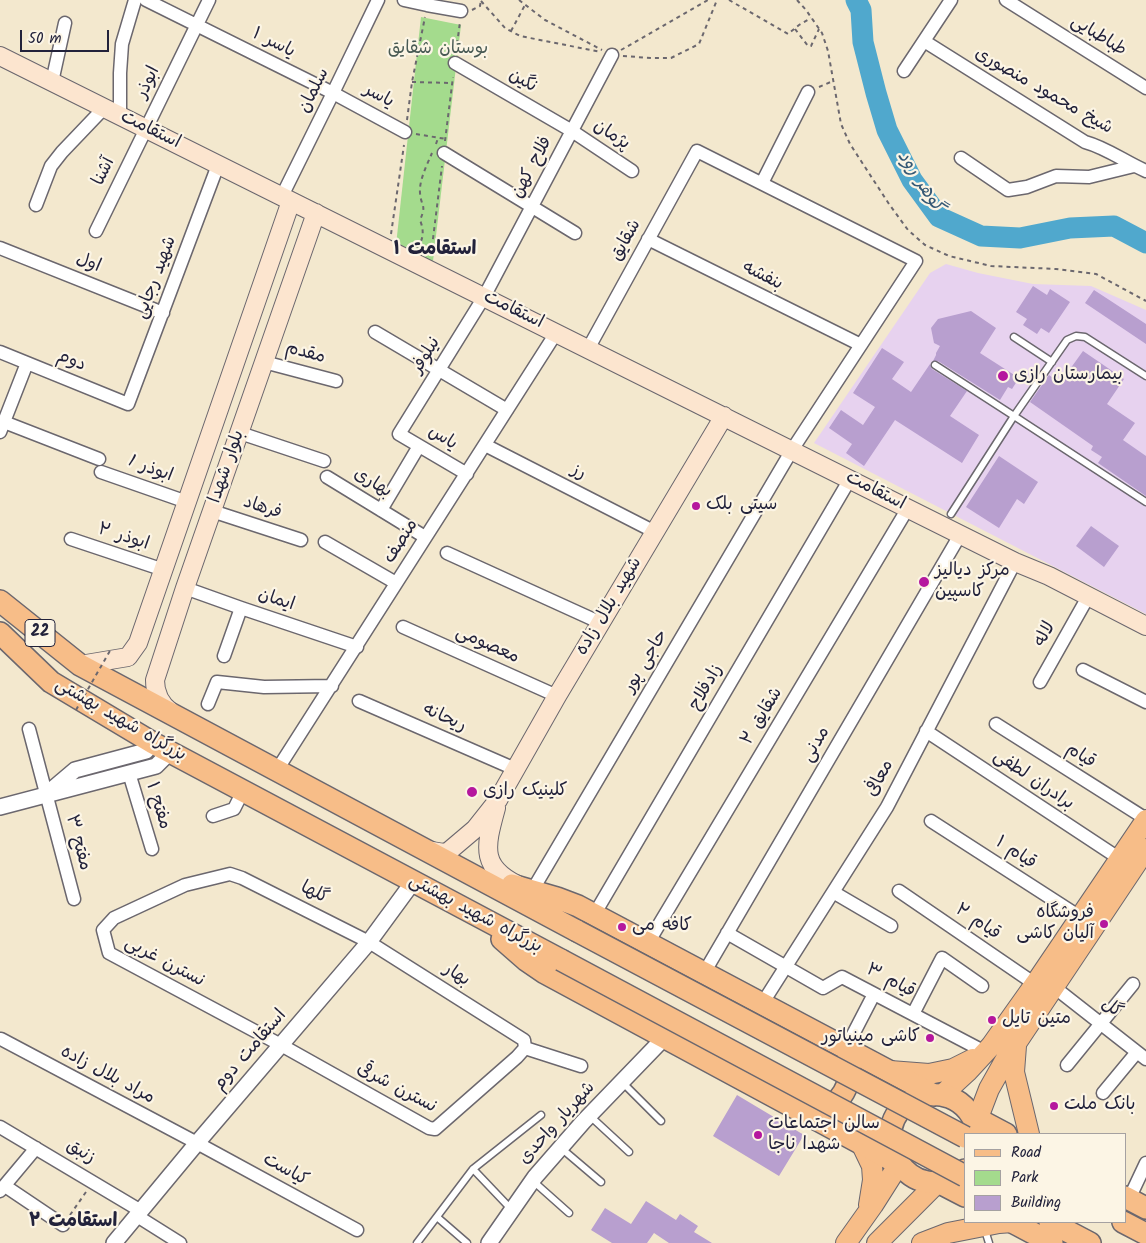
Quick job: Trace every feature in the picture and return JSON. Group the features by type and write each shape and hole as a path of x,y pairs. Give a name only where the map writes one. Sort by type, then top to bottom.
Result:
{"highway":[{"name":"22","path":"0,601 80,665"},
{"name":"بزرگراه شهید بهشتی","path":"0,633 51,682 162,748 964,1175"},
{"name":"بزرگراه شهید بهشتی","path":"80,665 577,930 973,1128"},
{"path":"469,872 572,903 889,1071 938,1095 949,1097 959,1102 965,1107 973,1128 1000,1133"},
{"path":"472,913 526,960 541,970 861,1143 898,1164 916,1178 927,1182 938,1182 953,1178 964,1171"},
{"path":"804,1113 817,1112 827,1108 835,1103 844,1092 849,1082 850,1068 844,1047"},
{"path":"898,1164 891,1142 894,1120 909,1102 919,1097 938,1095"},
{"path":"938,1182 964,1195"},
{"path":"1017,1223 1052,1243"},
{"path":"1052,1223 1090,1243"},
{"path":"1125,1223 1146,1234"}],"main road":[{"name":"استقامت","path":"0,56 1020,565 1049,576 1146,626"},
{"name":"بلوار شهدا","path":"80,665 128,657 138,643 187,502 286,198"},
{"name":"بلوار شهدا","path":"175,716 159,700 156,694 155,680 185,588 316,213"},
{"name":"شهید بلال زاده","path":"426,850 444,853 449,851 475,829 498,800 557,696 724,416"},
{"name":"استقامت","path":"1020,565 1045,584 1146,637"},
{"name":"شهید بلال زاده","path":"498,800 488,836 489,856 496,870 508,880 532,891"},
{"path":"973,1128 989,1089 1016,1043 1080,917 1146,820"},
{"path":"938,1095 967,1072 1044,986 1146,849"},
{"path":"1016,1043 1014,1072 1029,1133"},
{"path":"889,1071 928,1074 953,1069 984,1053"},
{"path":"967,1072 964,1082 969,1092 980,1094 989,1089"},
{"path":"861,1143 872,1166 873,1180 867,1214"},
{"path":"846,1243 867,1214 898,1164"},
{"path":"877,1243 938,1182"},
{"path":"922,1243 948,1233 987,1235 1017,1223"}],"street":[{"path":"36,205 51,166 62,152 112,112 120,73 122,44 135,0"},
{"name":"یاسر ۱","path":"146,0 334,93"},
{"name":"ابوذر","path":"146,128 209,0"},
{"name":"سلمان","path":"286,198 378,0"},
{"path":"404,0 462,11"},
{"path":"904,71 951,0"},
{"name":"طباطبایی","path":"1006,0 1146,88"},
{"path":"52,82 65,23"},
{"name":"شیخ محمود منصوری","path":"924,41 1085,142 1099,146 1140,168"},
{"name":"فلاح کهن","path":"484,297 612,55"},
{"name":"نگین","path":"455,64 572,131"},
{"path":"792,450 916,261 762,183 808,92"},
{"name":"یاسر","path":"334,93 406,132"},
{"name":"آشنا","path":"96,231 146,128"},
{"name":"پژمان","path":"572,131 632,171"},
{"name":"شقایق","path":"588,348 697,150 762,183"},
{"path":"444,153 575,233"},
{"path":"961,158 1008,190 1027,187 1056,176 1089,177 1140,168"},
{"name":"شهید رجایی","path":"128,404 218,165"},
{"name":"بنفشه","path":"648,239 861,345"},
{"name":"اول","path":"0,248 163,312"},
{"name":"نیلوفر","path":"400,434 484,297"},
{"path":"375,332 507,410"},
{"name":"منصف","path":"277,770 556,332"},
{"name":"دوم","path":"0,352 128,404"},
{"name":"مقدم","path":"264,362 336,381"},
{"path":"2,427 27,363"},
{"name":"ابوذر 1","path":"2,427 100,465 187,502"},
{"path":"240,432 324,461"},
{"name":"یاس","path":"400,434 466,474"},
{"name":"رز","path":"484,445 655,532"},
{"path":"382,510 419,446"},
{"name":"حاجی پور","path":"532,891 792,450"},
{"name":"بهاری","path":"327,477 425,537"},
{"name":"زادفلاح","path":"594,915 850,479"},
{"name":"شقایق ۲","path":"648,944 908,508"},
{"name":"فرهاد","path":"212,511 301,540"},
{"name":"مدنی","path":"704,973 960,534"},
{"name":"ابوذر ۲","path":"71,539 164,570"},
{"path":"325,542 396,583"},
{"path":"447,553 601,623"},
{"name":"معافی","path":"762,1004 887,807 926,731 1020,565"},
{"name":"ایمان","path":"185,588 357,647"},
{"name":"لاله","path":"1040,682 1084,604"},
{"path":"224,656 241,608"},
{"name":"معصومی","path":"403,627 557,696"},
{"path":"1083,670 1146,702"},
{"path":"208,704 217,682 264,687 332,686"},
{"name":"ریحانه","path":"359,701 516,769"},
{"name":"قیام","path":"996,724 1146,820"},
{"name":"مفتح ۳","path":"29,729 74,899"},
{"name":"برادران لطفی","path":"926,731 1120,859"},
{"path":"0,807 46,795 129,773 156,766 162,748 146,750 75,770 46,795"},
{"name":"مفتح ۱","path":"129,773 152,849"},
{"path":"213,816 234,809 243,791"},
{"name":"قیام ۱","path":"931,820 1080,917"},
{"name":"نسترن غربی","path":"242,878 230,874 186,885 114,918 103,930 104,938 109,954 281,1045"},
{"name":"گلها","path":"242,878 369,942"},
{"name":"استقامت دوم","path":"114,1243 369,942 414,882"},
{"name":"قیام ۲","path":"899,891 1044,986"},
{"path":"833,892 891,926"},
{"name":"قیام ۳","path":"727,933 823,988 842,977 984,1053"},
{"name":"بهار","path":"369,942 525,1044 582,1066"},
{"path":"913,1014 942,958 982,986"},
{"path":"1066,1065 1133,984"},
{"name":"گل","path":"1044,986 1143,1055"},
{"path":"844,1047 874,994"},
{"name":"شهریار واحدی","path":"489,1243 533,1181 589,1115 665,1037"},
{"name":"مراد بلال زاده","path":"1,1039 197,1143"},
{"name":"نسترن شرقی","path":"281,1045 429,1128 435,1129 517,1057 525,1044"},
{"path":"1103,1093 1143,1055"},
{"name":"زنبق","path":"0,1126 93,1181 180,1243"},
{"name":"کیاست","path":"197,1143 357,1230"},
{"path":"36,1148 3,1188 63,1225"},
{"path":"1133,1202 1146,1163"}],"lane":[{"path":"951,514 1014,416 1067,340 1076,336 1085,337 1146,376"},
{"path":"1014,337 1052,362"},
{"path":"935,365 1146,502"},
{"path":"622,1082 661,1121"},
{"path":"417,1243 474,1169 540,1115"},
{"path":"589,1115 629,1152"},
{"path":"561,1148 601,1182"},
{"path":"474,1169 512,1210"},
{"path":"533,1181 569,1212"},
{"path":"437,1216 466,1243"}],"path":[{"path":"519,0 545,20 612,55"},
{"path":"612,55 708,0"},
{"path":"481,1 505,28 520,36 612,55 671,58 698,44 717,0"},
{"path":"729,0 788,34 811,18"},
{"path":"797,0 822,33 828,51 841,124 850,144 908,230 925,245 949,256 991,266 1096,274 1146,301"},
{"path":"512,31 525,5"},
{"path":"795,28 808,46 811,46 819,29"},
{"path":"808,92 833,81"},
{"path":"412,82 452,83"},
{"path":"406,132 446,139"},
{"path":"408,259 421,243 423,229 420,220 424,210 420,192 422,177 438,138"},
{"path":"76,710 111,649"},
{"path":"63,1225 93,1181"}],"shaded area":[{"name":"بیمارستان رازی","path":"946,264 978,273 1033,284 1091,286 1146,310 1146,614 814,443 930,273"}],"green space":[{"name":"بوستان شقایق","path":"421,17 461,25 433,261 396,245"}],"building":[{"path":"1033,286 1047,295 1050,289 1070,302 1049,333 1041,328 1037,334 1023,325 1027,319 1016,312"},
{"path":"1094,290 1146,324 1146,344 1085,303"},
{"path":"971,311 996,328 980,353 1019,378 1012,389 1008,387 1000,400 938,361 933,361 940,346 934,343 931,328 938,319"},
{"path":"882,348 904,362 892,379 911,392 930,364 932,369 967,391 950,416 979,435 962,463 895,420 864,466 846,453 852,444 829,428 841,410 863,425 875,407 853,393"},
{"path":"1083,351 1124,379 1107,404 1135,423 1123,440 1146,456 1146,496 1098,463 1102,457 1091,450 1093,446 1030,402 1049,375 1060,383"},
{"path":"999,456 1038,482 1024,504 1017,499 999,528 966,507"},
{"path":"1091,526 1119,546 1104,567 1076,546"},
{"name":"سالن اجتماعات شهدا ناجا","path":"737,1095 804,1135 779,1176 713,1136"},
{"path":"646,1201 676,1220 680,1214 698,1226 694,1232 712,1243 669,1243 654,1233 647,1243 612,1243 591,1230 605,1208 631,1224"}],"waterway":[{"name":"گوهر رود","path":"856,0 861,10 863,42 887,130 912,180 939,217 981,236 1020,238 1070,228 1114,226 1146,243"}],"place":[{"name":"بیمارستان رازی","path":"1003,376"},
{"name":"سیتی بلک","path":"696,506"},
{"name":"مرکز دیالیز کاسپین","path":"924,582"},
{"name":"کلینیک رازی","path":"472,792"},
{"name":"فروشگاه آلیان کاشی","path":"1104,924"},
{"name":"کافه می","path":"622,927"},
{"name":"متین تایل","path":"992,1020"},
{"name":"کاشی مینیاتور","path":"930,1038"},
{"name":"بانک ملت","path":"1054,1106"},
{"name":"سالن اجتماعات شهدا ناجا","path":"758,1135"}],"district":[{"name":"استقامت ۱","path":"435,251"},
{"name":"استقامت ۲","path":"73,1223"}]}
